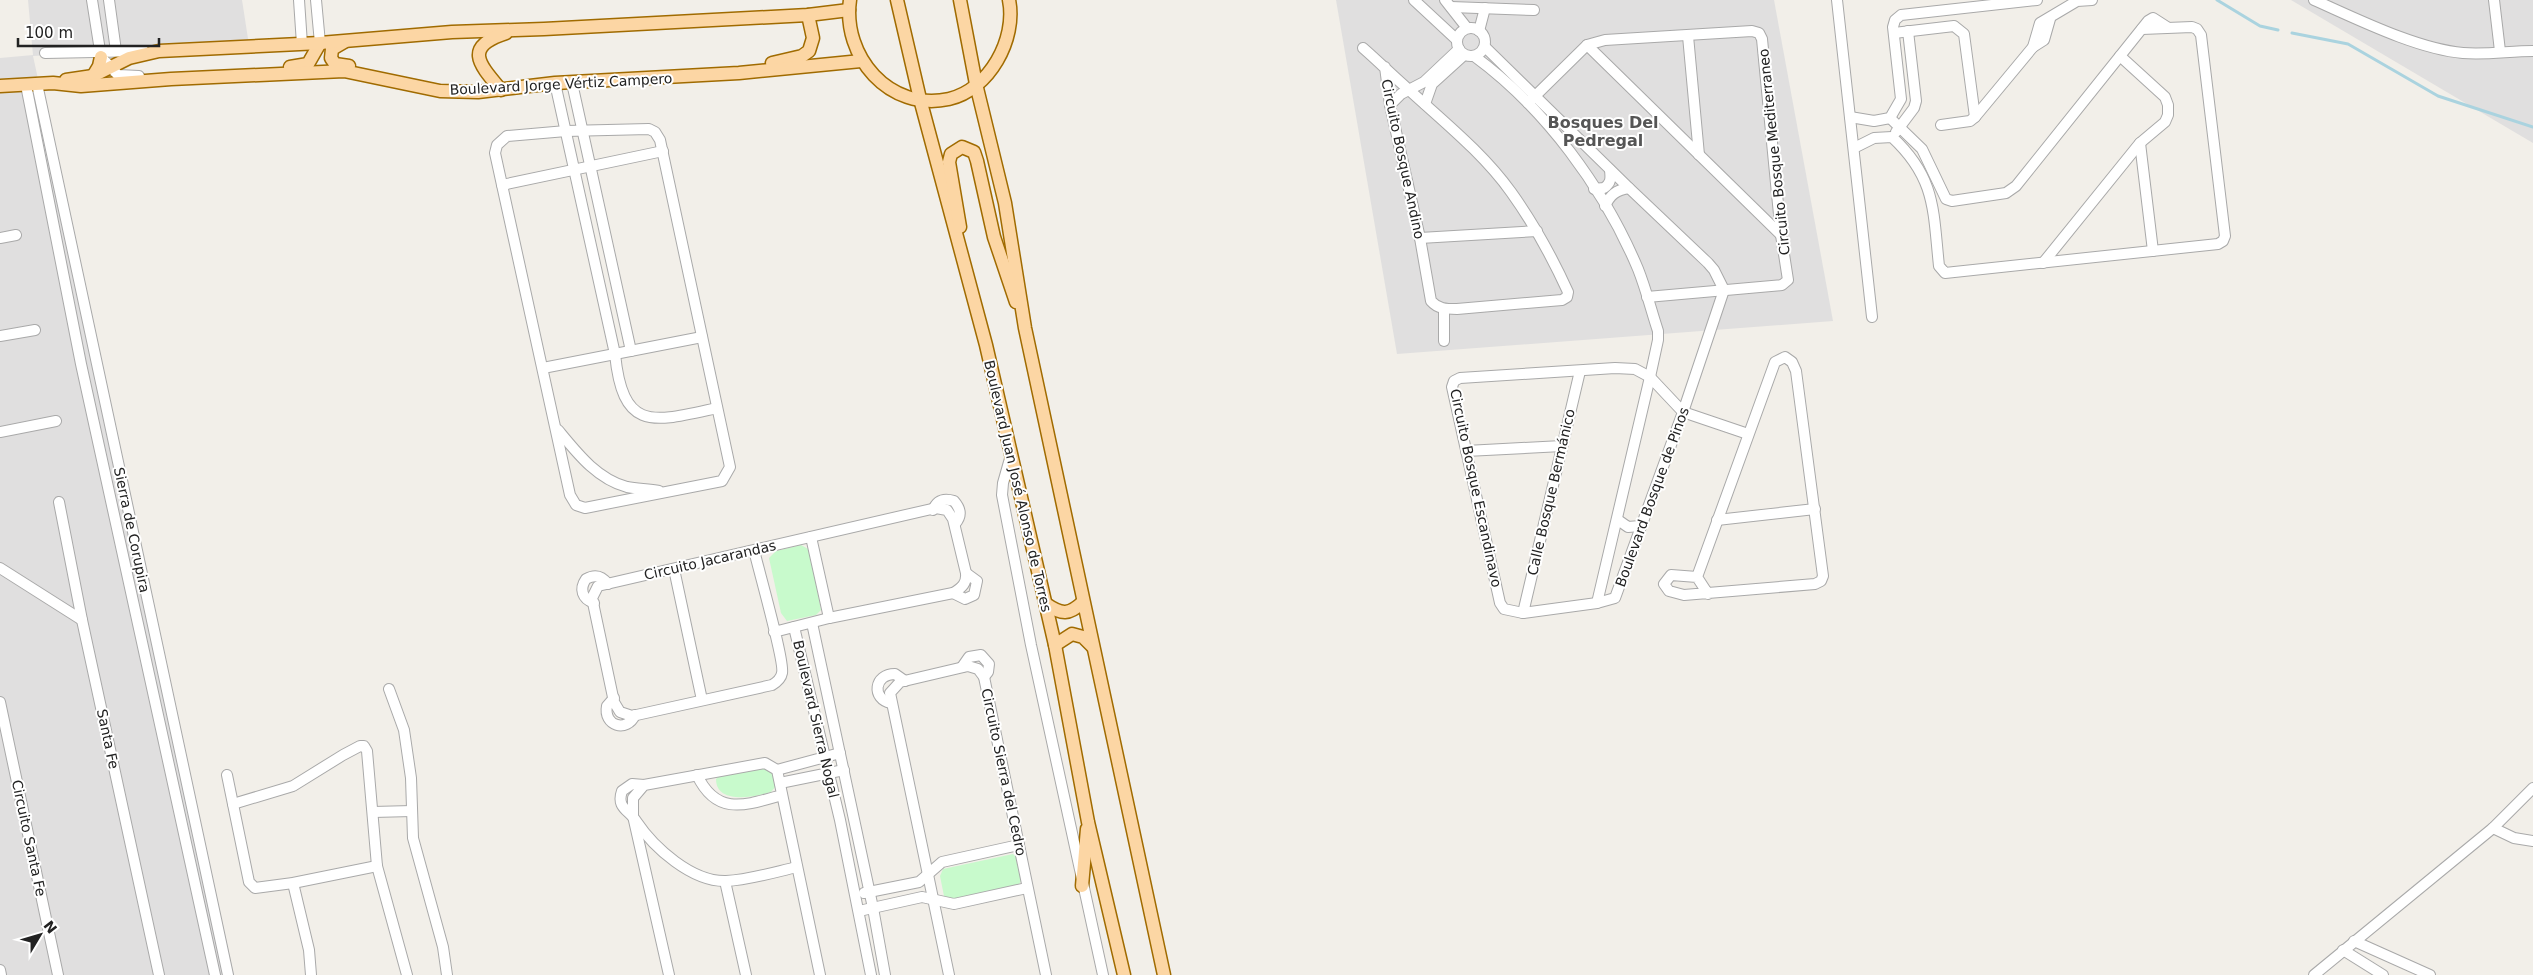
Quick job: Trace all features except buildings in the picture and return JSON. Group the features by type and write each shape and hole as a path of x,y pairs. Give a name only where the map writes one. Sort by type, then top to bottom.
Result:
{"main road":[{"name":"Boulevard Juan José Alonso de Torres","path":"897,0 920,99 986,345 1055,644 1088,822 1124,975"},
{"path":"960,0 976,84 1005,203 1025,328 1164,975"},
{"path":"850,5 850,34 861,60 873,76 888,88 906,96 920,99 950,99 976,84 994,64 1006,40 1010,22 1009,0"},
{"name":"Boulevard Jorge Vértiz Campero","path":"0,86 53,83 93,76 129,58 159,51 320,43 452,32 808,15 850,5"},
{"path":"739,73 802,56 809,51 813,38 808,15"},
{"path":"501,90 481,66 479,51 488,40 516,29"},
{"path":"346,41 332,49 331,58 335,64 347,65 354,72"},
{"path":"256,75 269,68 304,66 313,58 320,43"},
{"path":"93,76 100,66 100,54"},
{"name":"Boulevard Jorge Vértiz Campero","path":"53,83 81,86 171,79 354,72 440,91 501,90 555,84 739,73 861,60"},
{"path":"966,274 949,162 951,154 962,147 974,152 1003,270 1025,328"},
{"path":"1046,604 1062,613 1067,613 1083,602"},
{"path":"1055,644 1072,634 1083,636 1092,646"},
{"path":"1082,886 1088,822"}],"street":[{"path":"299,0 302,44"},
{"path":"316,0 320,43"},
{"name":"Boulevard Bosque de Pinos","path":"1414,0 1463,50 1495,71 1532,100 1610,170 1708,263 1714,270 1724,290 1683,412 1615,598 1597,603 1618,520 1658,340 1658,331 1638,269 1605,206 1532,100 1485,47"},
{"path":"1837,0 1872,317"},
{"path":"1890,118 1901,99 1894,33 1895,20 1901,15 2037,0"},
{"path":"2056,0 2059,11"},
{"path":"1941,125 1970,121 1975,118 2033,47 2038,26 2076,1 2092,0"},
{"path":"2314,0 2375,27 2441,49 2464,53 2533,51"},
{"path":"2494,0 2500,52"},
{"path":"116,51 110,4 93,5 100,54 109,68 118,75 154,75 171,79"},
{"path":"1448,4 1467,28 1479,31 1483,35 1485,47 1481,53 1463,50"},
{"path":"1448,4 1534,10"},
{"path":"1479,31 1485,8"},
{"path":"1890,118 1922,148 1946,199 1952,201 2006,193 2012,190 2142,29 2153,18 2167,27 2192,27 2197,29 2200,35 2224,236 2223,241 2218,244 1945,273 1939,266 1929,189 1913,158 1892,137"},
{"path":"1894,33 1954,26 1964,34 1975,118"},
{"path":"1463,50 1458,35 1467,28"},
{"path":"1854,148 1874,138 1892,137 1914,108 1916,101 1908,31"},
{"name":"Circuito Bosque Mediterraneo","path":"1587,45 1605,40 1759,33 1762,39 1781,235 1788,280 1786,283 1724,290"},
{"path":"1688,36 1699,155"},
{"path":"1532,100 1587,45 1781,235"},
{"path":"1363,48 1385,67"},
{"path":"1425,104 1432,84 1463,50"},
{"name":"Circuito Bosque Andino","path":"1385,67 1409,90 1424,82 1463,50"},
{"path":"45,53 100,54 116,51 159,51"},
{"path":"2043,263 2140,143 2165,122 2168,106 2158,89 2120,56"},
{"name":"Circuito Bosque Andino","path":"1385,67 1390,105 1420,238 1431,301 1436,306 1444,309"},
{"path":"572,83 631,351"},
{"name":"Sierra de Corupira","path":"31,84 228,975"},
{"name":"Sierra de Corupira","path":"31,84 81,364 215,975"},
{"path":"555,84 615,354 620,388 626,403 639,414 658,418 717,408"},
{"path":"1390,105 1409,90 1493,170 1537,231 1555,262 1568,292 1567,297 1562,300 1444,309 1444,341"},
{"path":"1850,117 1869,121 1890,118"},
{"path":"649,129 655,132 660,140 730,467 722,480 585,508 576,505 570,495 495,153 497,145 507,136 566,131 649,129"},
{"path":"2140,143 2153,251"},
{"path":"502,185 663,151"},
{"path":"1594,189 1604,188 1608,185 1611,179 1610,170"},
{"path":"1605,206 1611,195 1629,188"},
{"path":"1932,210 1946,199"},
{"path":"1420,238 1537,231"},
{"path":"0,238 16,235"},
{"path":"1647,297 1724,290"},
{"path":"0,336 35,330"},
{"path":"543,368 702,337"},
{"path":"1785,357 1792,362 1796,371 1823,576 1821,582 1708,594 1675,594 1669,591 1664,584 1671,575 1697,577 1775,362 1785,357"},
{"name":"Circuito Bosque Escandinavo","path":"1597,603 1523,613 1504,609 1500,603 1452,387 1454,381 1460,378 1615,368 1636,369 1650,377"},
{"name":"Calle Bosque Bermánico","path":"1523,613 1580,371"},
{"path":"1650,377 1683,412 1748,434"},
{"path":"0,432 56,421"},
{"path":"556,428 578,454 608,478 626,486 667,492"},
{"path":"1466,451 1562,446"},
{"path":"1011,455 1003,483 1002,495 1102,975"},
{"name":"Santa Fe","path":"59,502 82,620 160,975"},
{"path":"1717,520 1815,509"},
{"name":"Circuito Jacarandas","path":"774,632 782,669 777,682 635,715 626,715 620,712 614,698 594,603 595,590 608,584 933,510 947,510 951,514 966,573 964,586 953,593 812,623"},
{"path":"1618,520 1628,527 1640,526"},
{"path":"811,537 829,618"},
{"path":"754,550 774,632 794,627"},
{"path":"0,568 82,620"},
{"path":"674,569 702,700"},
{"path":"1697,577 1708,594"},
{"name":"Boulevard Sierra Nogal","path":"871,975 856,895 829,772 794,627 812,623 870,892 885,975"},
{"path":"804,667 821,664"},
{"name":"Circuito Sierra del Cedro","path":"905,681 962,667 975,668 984,677 1046,975"},
{"path":"892,703 880,698 877,687 883,676 895,674 905,681 892,688 892,703 949,975"},
{"path":"810,691 826,688"},
{"path":"388,689 404,730 411,778 413,838 443,947 447,975"},
{"name":"Circuito Santa Fe","path":"0,702 58,975"},
{"path":"233,804 293,786 360,746 364,746 368,751 377,866 407,975"},
{"path":"669,975 633,816 633,798 644,785 765,763 777,770 840,753"},
{"path":"777,770 820,975"},
{"path":"780,783 844,770"},
{"path":"227,776 250,882 255,888 262,889 377,866"},
{"path":"698,776 716,801 729,805 740,805 782,795"},
{"path":"2314,975 2447,867 2492,828 2533,788"},
{"path":"373,812 412,811"},
{"path":"633,816 652,843 693,872 725,881 797,867"},
{"path":"2492,828 2514,838 2533,841"},
{"path":"856,895 919,882 942,862 1018,845"},
{"path":"725,881 746,975"},
{"path":"293,883 309,950 311,975"},
{"path":"859,911 922,897 954,904 1027,888"},
{"path":"2354,941 2430,975"},
{"path":"2343,950 2383,975"},
{"path":"211,955 223,954"},
{"path":"0,970 1,975"}],"shaded area":[{"path":"28,0 242,0 249,45 33,56 234,975 0,975 0,58 33,55"},
{"path":"1336,0 1774,0 1833,321 1397,354"},
{"path":"2291,0 2533,0 2533,143"}],"green space":[{"path":"801,545 810,550 821,610 816,615 787,621 781,613 769,558 776,551"},
{"path":"762,767 773,772 776,786 771,792 756,796 738,797 722,793 718,787 716,779 719,776"},
{"path":"1013,854 1018,859 1022,880 1019,884 953,899 944,896 940,876 943,869"}],"waterway":[{"path":"2217,0 2260,26 2278,30"},
{"path":"2292,33 2348,44 2438,96 2533,127"}],"district":[{"name":"Bosques Del Pedregal","path":"1603,131"}]}
